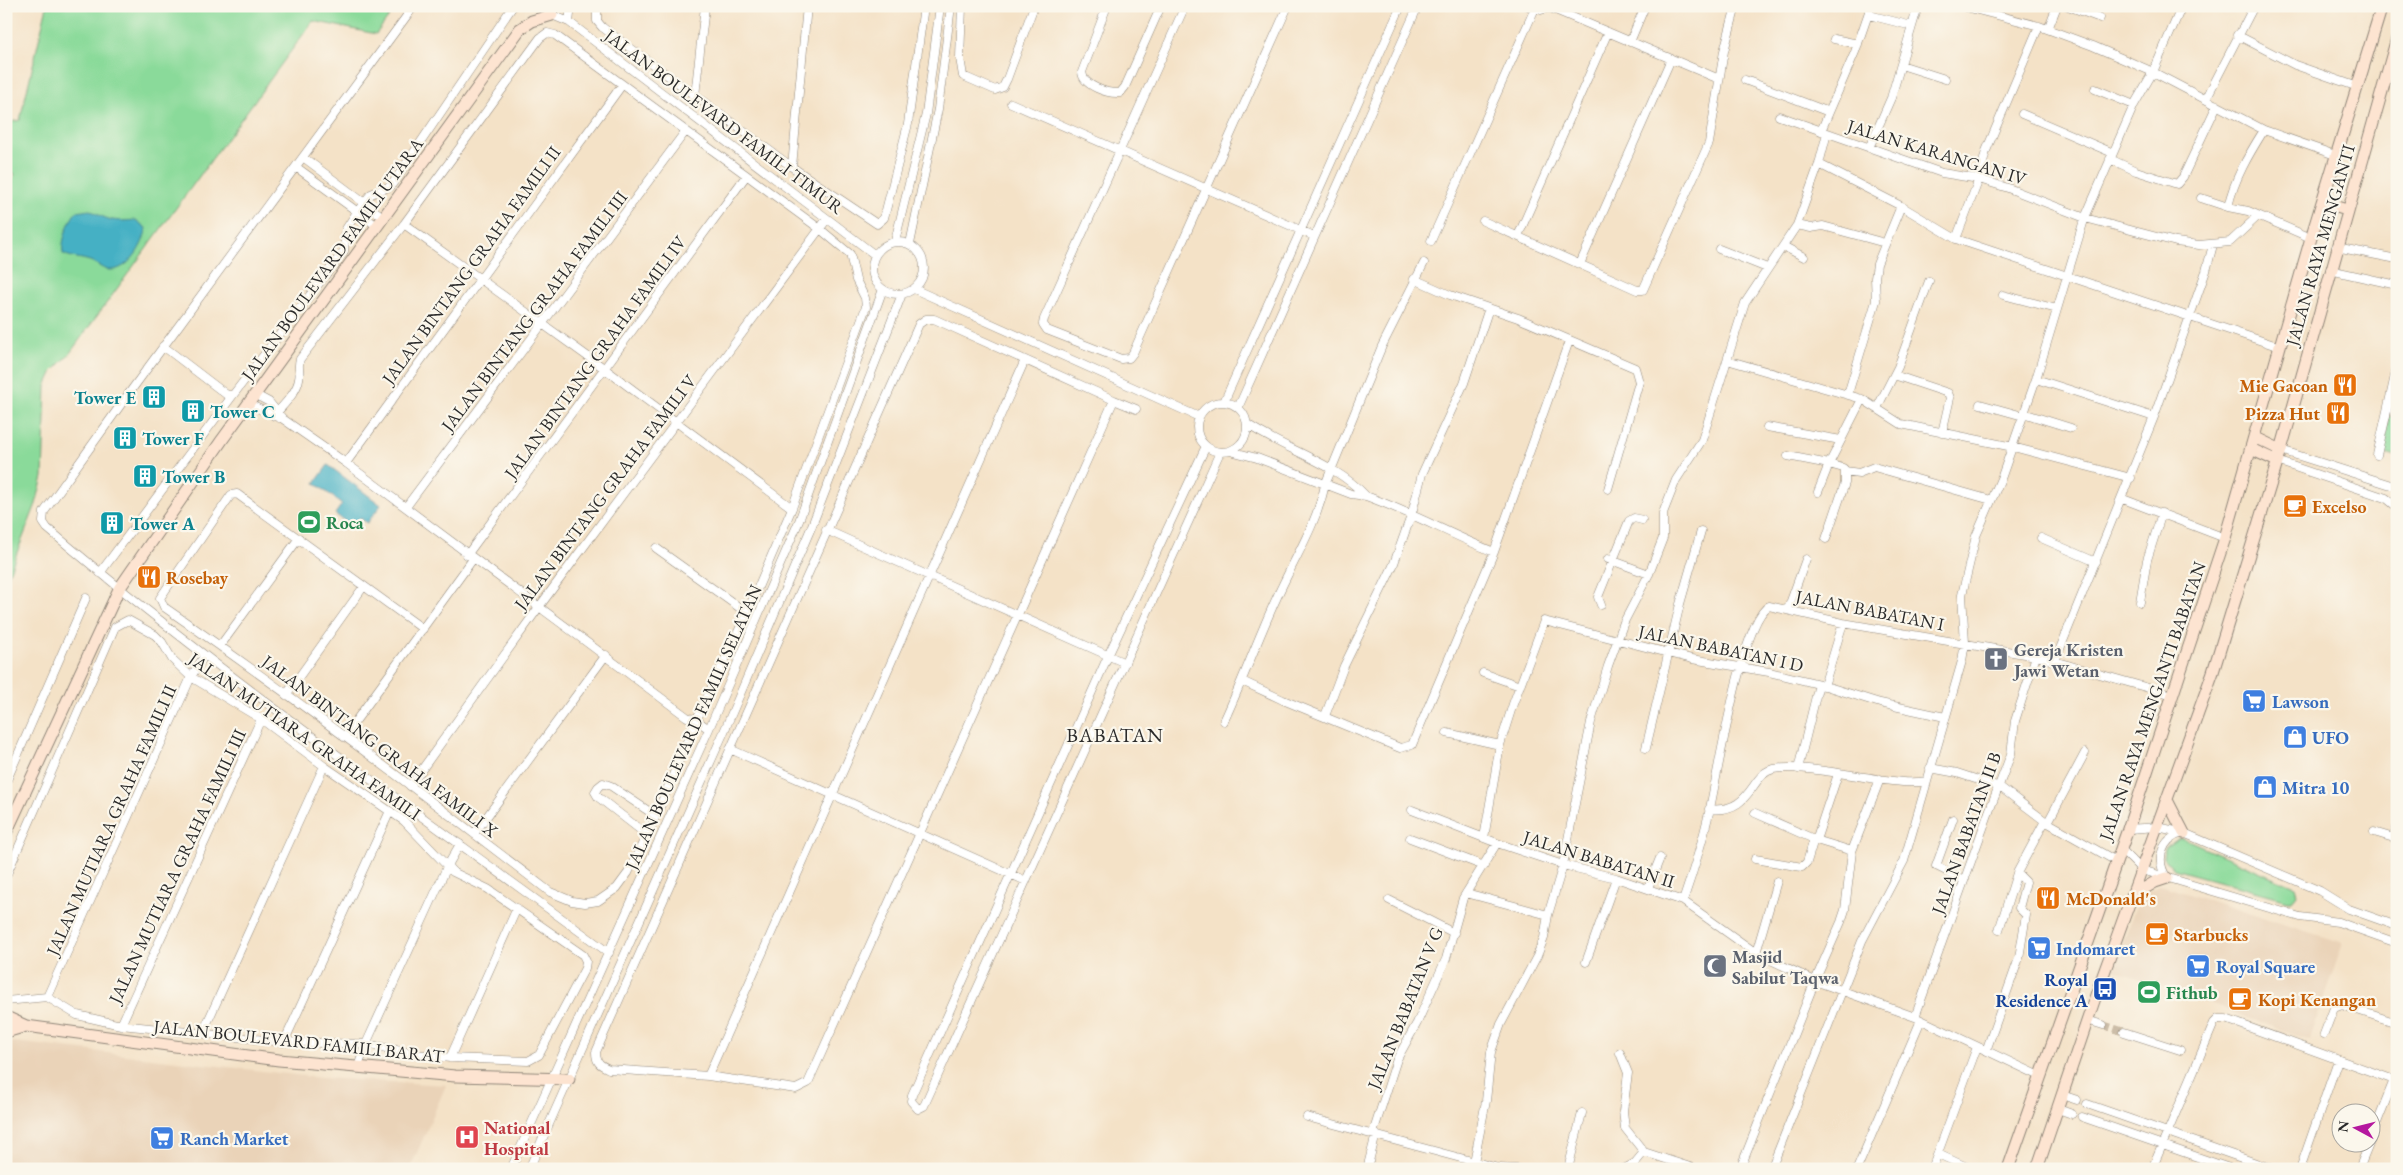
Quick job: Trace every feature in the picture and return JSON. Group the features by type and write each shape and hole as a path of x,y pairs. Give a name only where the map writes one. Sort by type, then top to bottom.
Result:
{"main road":[{"name":"JALAN RAYA MENGANTI","path":"2311,238 2338,156 2382,6"},
{"name":"JALAN BOULEVARD FAMILI UTARA","path":"6,833 119,589 256,394 520,29 554,11"},
{"name":"JALAN RAYA MENGANTI","path":"2277,454 2397,38"},
{"path":"2323,203 2347,210"},
{"name":"JALAN RAYA MENGANTI BABATAN","path":"2008,1169 2121,854 2255,451 2280,346 2311,238"},
{"path":"2258,439 2277,454"},
{"path":"2255,451 2277,454"},
{"path":"2037,1169 2140,869 2156,826 2168,802 2213,672 2277,454"},
{"path":"2168,802 2184,833"},
{"path":"2132,896 2155,882 2167,878"},
{"name":"JALAN BOULEVARD FAMILI BARAT","path":"6,1017 26,1026 279,1060 455,1076 553,1077 569,1079"},
{"name":"JALAN BOULEVARD FAMILI BARAT","path":"6,1032 26,1026"}],"street":[{"path":"414,6 44,512 43,522 46,528 119,589 204,656 609,953"},
{"path":"100,573 344,251 346,229 357,212 374,192 391,186 513,6"},
{"path":"569,22 570,6"},
{"path":"597,6 597,21 602,27 792,167 874,224 879,224 884,218 908,124 924,6"},
{"path":"695,96 704,6"},
{"path":"792,167 807,6"},
{"path":"894,241 926,114 940,6"},
{"path":"910,244 938,109 951,6"},
{"path":"962,6 960,58 963,76 995,90 1003,87 1007,79 1034,6"},
{"path":"1107,6 1082,72 1082,79 1086,83 1114,94 1120,93 1125,87 1161,6"},
{"path":"1186,6 1043,324 1047,330 1121,359 1129,358 1133,353 1209,188 1288,6"},
{"path":"1224,402 1401,6"},
{"path":"1238,408 1418,6"},
{"path":"1630,42 1645,6"},
{"path":"1483,221 1637,290 1645,288 1709,143 1719,79 1736,6"},
{"path":"1869,148 1891,98 1918,6"},
{"path":"1962,6 2048,29 2153,72 2264,130 2338,156"},
{"path":"2048,29 2057,6"},
{"path":"2068,6 2100,18"},
{"path":"1782,1169 1771,1167 1862,941 1904,861 1962,661 1965,643 1962,595 1976,536 2013,447 2036,379 2085,218 2111,156 2134,106 2153,72 2182,6"},
{"path":"2206,99 2237,35 2254,6"},
{"path":"1431,241 1539,7 1608,32 1719,79"},
{"path":"1474,1162 1486,1101 1491,1052 1501,1024 1537,956 1544,938 1548,915 1563,865 1591,722 1617,641 1649,574 1665,533 1664,513 1676,480 1699,446 1745,303 1797,225 1819,164 1829,112 1858,44 1870,10 1912,26"},
{"name":"JALAN BOULEVARD FAMILI TIMUR","path":"554,11 875,255"},
{"path":"1956,239 1979,179 1986,151 2039,26"},
{"path":"1518,236 1608,32"},
{"path":"276,414 298,382 298,363 300,359 404,224 540,38 547,33 555,35 820,229 849,253 856,280 865,298 866,307 792,508 695,723 656,816 647,835 598,798 595,792 603,783 611,786 656,816"},
{"path":"2237,35 2295,65 2358,86"},
{"path":"1834,39 1858,44"},
{"path":"1580,264 1671,59"},
{"path":"1901,65 1944,80"},
{"path":"1745,80 1829,112"},
{"name":"JALAN BINTANG GRAHA FAMILI II","path":"346,462 622,85"},
{"path":"2094,89 2134,106"},
{"path":"1011,103 1209,188 1314,236"},
{"path":"2022,114 2111,156 2136,171 2177,184 2181,181 2217,105"},
{"name":"JALAN KARANGAN IV","path":"1779,116 1942,173 1979,179 2008,188 2085,218 2176,242 2213,245"},
{"path":"2228,208 2231,192 2246,160 2264,130"},
{"name":"JALAN BINTANG GRAHA FAMILI III","path":"406,507 685,132"},
{"path":"303,157 364,203 380,222"},
{"path":"1819,164 1901,206 1956,239 2190,318 2280,346"},
{"path":"296,167 357,212 380,222"},
{"name":"JALAN BINTANG GRAHA FAMILI IV","path":"344,737 423,629 470,557 746,176"},
{"path":"6,179 6,184"},
{"path":"2201,198 2228,208 2241,208 2311,238"},
{"path":"1848,394 1876,301 1875,278 1885,243 1901,206"},
{"path":"2055,661 2131,478 2190,318 2213,245 2236,238 2258,216"},
{"name":"JALAN BINTANG GRAHA FAMILI V","path":"410,786 539,607 827,219"},
{"path":"404,224 544,324 792,508"},
{"path":"1797,225 1811,228 1823,226 1885,243"},
{"path":"894,241 910,244 920,253 924,265 922,278 914,288 902,294 883,289 872,274 875,255 883,246 894,241"},
{"path":"1783,246 1804,257"},
{"path":"2336,247 2397,259"},
{"path":"1719,249 1767,268"},
{"path":"1224,721 1276,598 1308,537 1321,506 1325,485 1382,346 1424,263"},
{"path":"2330,270 2397,285"},
{"path":"1414,280 1450,295 1518,318 1569,342 1631,364 1638,372 1639,382 1608,489"},
{"path":"1878,408 1894,376 1929,282"},
{"path":"914,288 1200,417"},
{"name":"JALAN BOULEVARD FAMILI SELATAN","path":"512,1169 708,733 799,521 883,289"},
{"name":"JALAN BOULEVARD FAMILI SELATAN","path":"529,1169 811,528 902,294"},
{"path":"2003,295 2057,309"},
{"path":"1325,716 1344,666 1393,566 1412,513 1422,474 1464,383 1490,308"},
{"path":"1114,400 808,1083 796,1089 708,1076 609,1069 600,1065 596,1059 596,1052 919,324 926,318 934,319 1136,409"},
{"path":"1242,681 1400,748 1412,745 1494,552 1569,342"},
{"path":"164,346 227,395 233,395"},
{"path":"708,1076 1025,360"},
{"path":"1727,360 1862,399 1901,424 2013,447 2131,478"},
{"path":"2377,455 2397,367"},
{"path":"1894,376 1948,393 1950,397 1942,433"},
{"path":"2036,379 2154,417"},
{"path":"256,394 268,402 276,414"},
{"path":"1818,492 1829,464 1862,399"},
{"path":"1230,451 1240,445 1246,436 1247,424 1244,415 1238,408 1224,402 1214,403 1205,409 1200,417 1198,432 1206,446 1220,452 1230,451 1257,458 1325,485 1351,494 1366,496 1412,513 1429,525 1494,552"},
{"path":"249,404 276,414 346,462 470,557 606,655 708,733"},
{"path":"1980,404 2071,428"},
{"path":"2387,412 2397,414"},
{"path":"1247,424 1265,437 1332,469 1356,486 1366,496"},
{"path":"1767,427 1842,440"},
{"path":"1206,446 1108,656 1012,875 912,1095 911,1101 918,1109 924,1106 1220,452"},
{"path":"2277,454 2294,456 2397,487"},
{"path":"2277,454 2291,467 2386,498 2397,507"},
{"path":"1788,456 1829,464 1842,468 1845,471 1859,472 1874,467 1991,500"},
{"path":"2291,467 2294,456"},
{"path":"2332,480 2336,468"},
{"path":"1826,539 1846,483 1845,471"},
{"name":"JALAN BINTANG GRAHA FAMILI X","path":"300,538 242,496 237,494 231,495 161,595 160,604 344,737 560,898 585,903 598,901 617,888 628,873 647,835"},
{"path":"2123,499 2226,538"},
{"path":"2140,602 2147,560 2162,513"},
{"path":"1601,605 1598,596 1611,560 1629,521 1634,518 1642,520"},
{"path":"826,530 1124,663"},
{"path":"1646,748 1670,653 1680,604 1702,530"},
{"path":"220,646 300,538 423,629"},
{"path":"2041,538 2096,562"},
{"path":"656,548 746,613"},
{"path":"1788,609 1806,559"},
{"path":"1611,560 1649,574"},
{"path":"286,695 364,586"},
{"path":"6,782 86,598"},
{"name":"JALAN BABATAN I","path":"1683,901 1698,858 1741,669 1756,622 1762,611 1770,606 1843,622 2036,656 2173,695"},
{"name":"JALAN MUTIARA GRAHA FAMILI","path":"6,876 115,627 128,620 155,635 162,642 172,659 191,677 261,719 324,766 390,811 409,826 447,867 464,878 488,889 517,908 582,955 586,961 585,968 539,1055 528,1061 450,1058 416,1054 366,1044 284,1042 203,1032 121,1025 76,1014 48,998"},
{"path":"1484,838 1500,747 1544,621 1550,621 1617,641"},
{"name":"JALAN BABATAN I D","path":"1798,769 1822,685 1843,622"},
{"name":"JALAN BABATAN I D","path":"1617,641 1741,669 1769,672 1822,685 1880,703 1945,717"},
{"path":"474,834 606,655"},
{"name":"JALAN MUTIARA GRAHA FAMILI II","path":"48,998 191,677 204,656"},
{"name":"JALAN BABATAN II B","path":"1857,1169 1918,1018 1964,880 1998,792 2011,754 2015,720 2036,656"},
{"path":"1483,673 1520,686"},
{"name":"JALAN MUTIARA GRAHA FAMILI III","path":"121,1025 261,719"},
{"path":"1447,733 1500,747"},
{"path":"730,749 1026,881"},
{"path":"1999,930 2017,873 2084,753"},
{"path":"203,1032 324,766"},
{"path":"1930,768 1957,773 1998,792 2045,823 2121,854 2140,869 2300,917 2343,924 2397,943"},
{"path":"1709,812 1728,808 1740,802 1751,793 1764,775 1772,770 1798,769 1878,783 1926,786"},
{"path":"1755,859 1802,867 1807,862 1837,777"},
{"path":"1740,1169 1845,910 1852,850 1878,783"},
{"name":"JALAN BABATAN II","path":"1412,810 1497,843 1563,865 1616,878 1683,901 1756,953 1815,981 1918,1018 2040,1076"},
{"path":"284,1042 390,811"},
{"path":"1755,814 1815,839 1852,850"},
{"path":"1953,819 1936,866 1964,880"},
{"path":"2129,828 2156,826 2184,833 2320,891 2349,909 2397,926"},
{"path":"2374,832 2395,839 2397,828"},
{"path":"2167,878 2161,865 2162,850 2171,838 2184,833"},
{"path":"1410,838 1484,866"},
{"name":"JALAN BABATAN V G","path":"1367,1169 1374,1134 1397,1059 1433,990 1454,933 1466,893 1497,843"},
{"path":"358,1067 366,1044 447,867 460,844"},
{"path":"1648,888 1660,858"},
{"path":"1986,1051 2019,958 2026,915 2019,908 2026,883 2017,873"},
{"path":"1586,962 1616,878"},
{"path":"1756,953 1777,880"},
{"path":"1466,893 1548,915"},
{"path":"1388,900 1454,933"},
{"path":"450,1058 517,908"},
{"path":"6,1000 48,998"},
{"path":"2324,1034 2334,1008 2342,1005 2397,1023"},
{"path":"2152,1169 2214,1023 2218,1019 2226,1019 2395,1080 2380,1117"},
{"path":"2087,1020 2103,1025"},
{"path":"2124,1032 2180,1050"},
{"path":"1932,1169 1977,1047"},
{"path":"1620,1053 1628,1073 1623,1122 1625,1128 1644,1152 1696,1169"},
{"path":"2300,1169 2338,1060"},
{"path":"2062,1095 2077,1100"},
{"path":"2234,1155 2229,1168 2084,1118 2089,1104 2274,1169"},
{"path":"2058,1109 2072,1114"},
{"path":"1568,1169 1582,1112"},
{"path":"1307,1117 1498,1168 1517,1169"},
{"path":"1624,1169 1636,1162 1644,1152"},
{"path":"2360,1169 2366,1152"},
{"path":"1938,1154 1971,1169"}],"shaded area":[{"path":"2160,885 2343,943 2309,1040 2113,969 2136,906 2149,891"},
{"path":"6,1041 321,1078 446,1085 410,1169 6,1169"}],"green space":[{"path":"47,6 397,6 376,34 313,21 67,357 53,371 46,386 43,477 36,504 6,581 6,192 15,174 6,168 6,123 20,120"},
{"path":"2389,416 2397,418 2397,457 2381,453"},
{"path":"2178,838 2183,838 2295,887 2297,894 2292,900 2287,900 2174,869 2164,858 2165,848"}],"water":[{"path":"90,210 112,220 136,220 146,228 143,241 135,255 124,266 108,270 90,261 63,254 64,238 73,216 76,212"},
{"path":"328,465 381,505 367,523 360,518 353,527 335,514 342,504 315,483"}],"tunnel":[{"path":"2103,1025 2124,1032"}],"place":[{"name":"Mie Gacoan","path":"2345,385"},
{"name":"Tower E","path":"154,397"},
{"name":"Tower C","path":"193,411"},
{"name":"Pizza Hut","path":"2338,413"},
{"name":"Tower F","path":"125,438"},
{"name":"Tower B","path":"145,476"},
{"name":"Excelso","path":"2295,506"},
{"name":"Roca","path":"309,522"},
{"name":"Tower A","path":"112,523"},
{"name":"Rosebay","path":"149,577"},
{"name":"Gereja Kristen Jawi Wetan","path":"1996,659"},
{"name":"Lawson","path":"2254,701"},
{"name":"UFO","path":"2295,737"},
{"name":"Mitra 10","path":"2265,787"},
{"name":"McDonald's","path":"2048,898"},
{"name":"Starbucks","path":"2157,934"},
{"name":"Indomaret","path":"2039,948"},
{"name":"Masjid Sabilut Taqwa","path":"1715,966"},
{"name":"Royal Square","path":"2198,966"},
{"name":"Royal Residence A","path":"2105,989"},
{"name":"Fithub","path":"2149,992"},
{"name":"Kopi Kenangan","path":"2240,999"},
{"name":"National Hospital","path":"467,1137"},
{"name":"Ranch Market","path":"162,1138"}],"district":[{"name":"BABATAN","path":"1115,735"}]}
